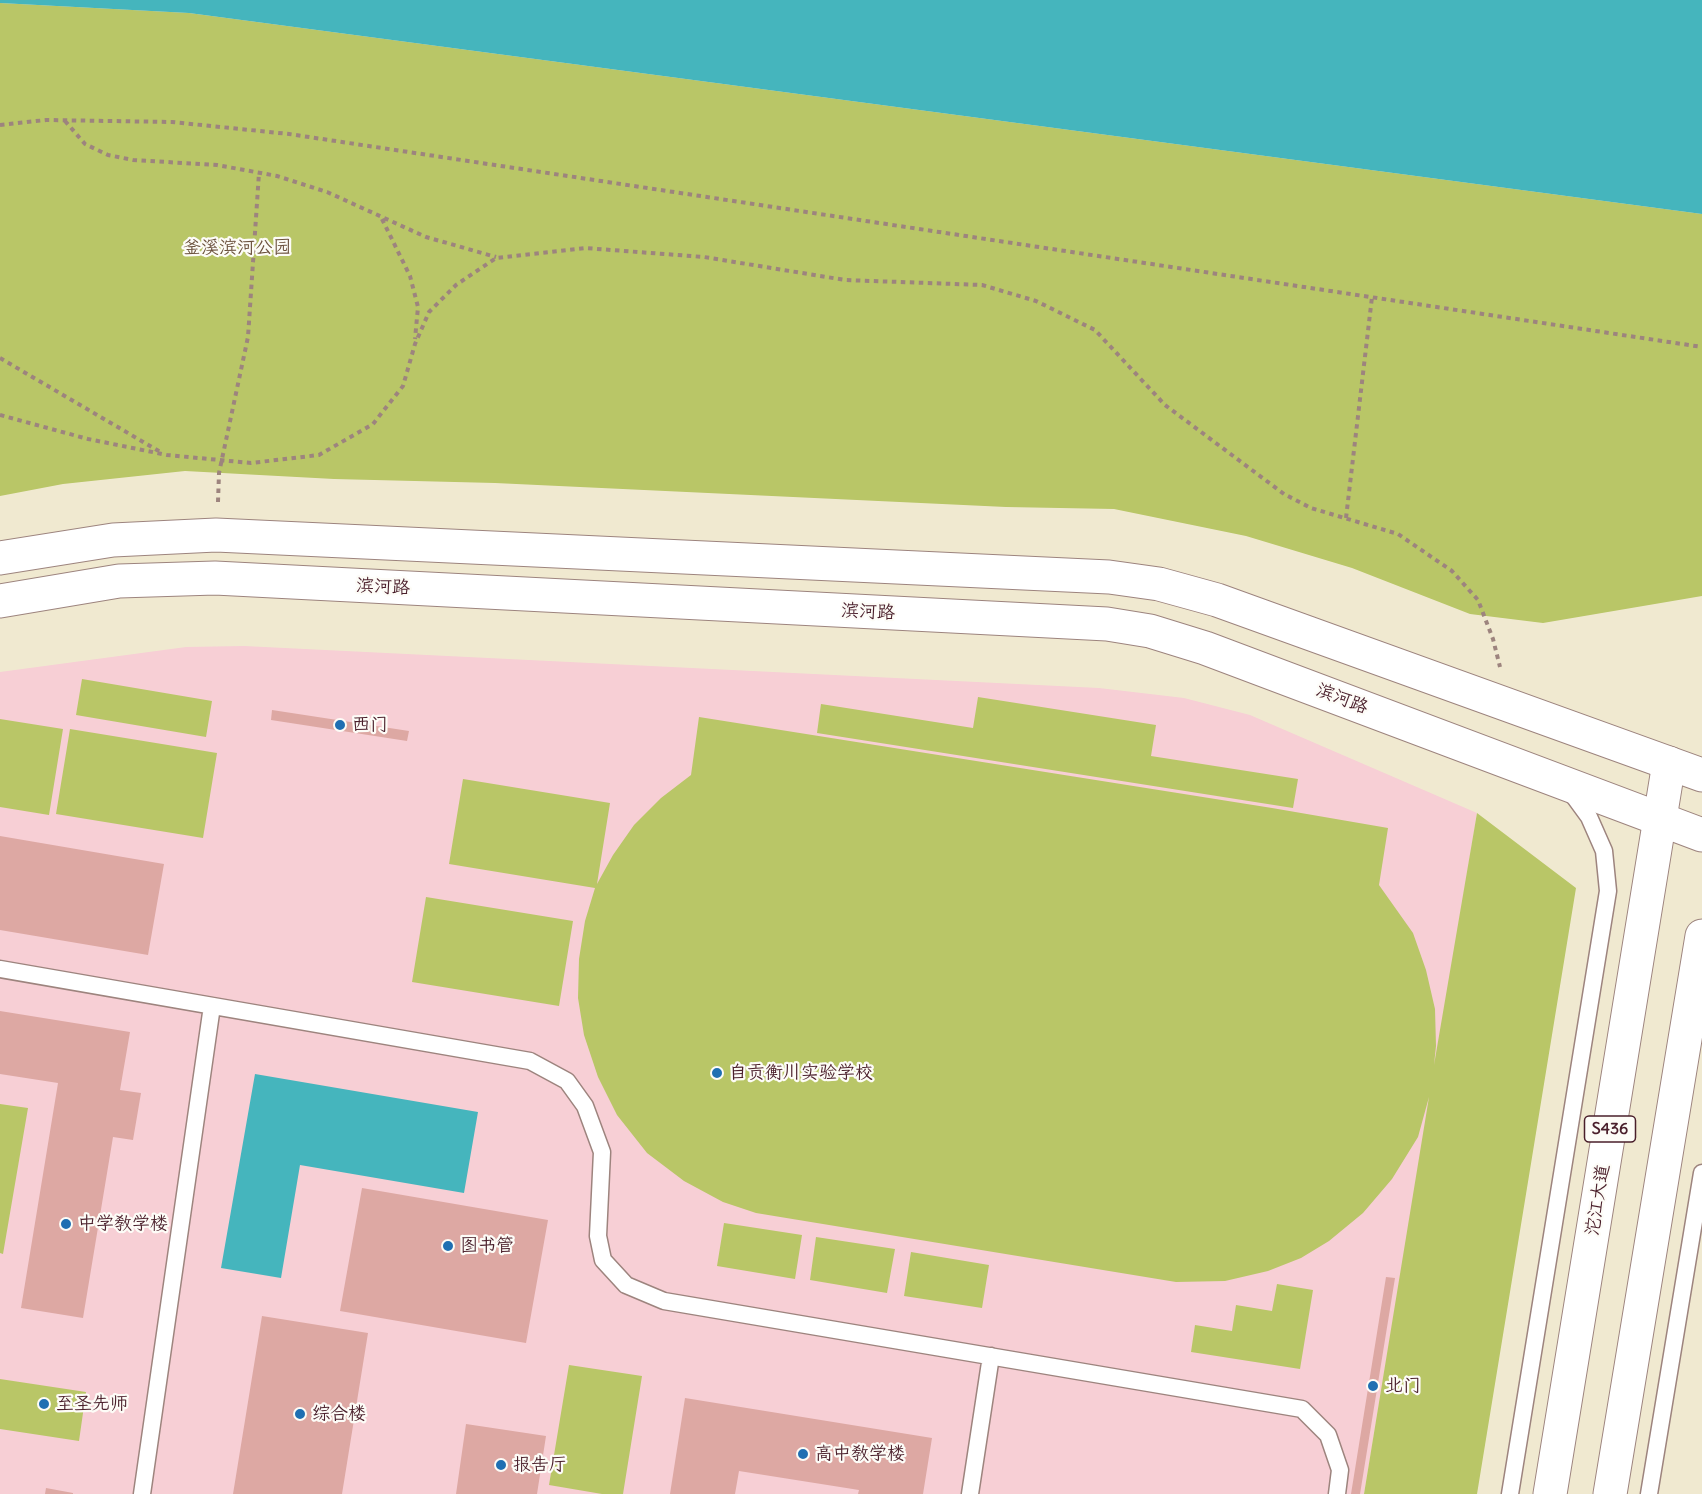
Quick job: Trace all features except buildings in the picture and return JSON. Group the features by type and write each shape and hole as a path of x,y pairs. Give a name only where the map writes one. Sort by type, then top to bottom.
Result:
{"main road":[{"path":"0,558 113,540 216,535 1109,578 1159,584 1217,600 1702,775"},
{"name":"滨河路","path":"0,601 119,581 215,578 1107,624 1150,631 1205,648 1702,835"},
{"name":"沱江大道","path":"1550,1494 1670,763"},
{"path":"1610,1494 1702,936"}],"lane":[{"path":"1509,1494 1608,891 1604,851 1589,817 1564,783"},
{"path":"0,969 530,1061 567,1081 585,1106 602,1152 598,1236 603,1260 626,1285 664,1301 1302,1409 1328,1435 1340,1470 1337,1494"},
{"path":"142,1494 212,1006"},
{"path":"1649,1494 1702,1173"},
{"path":"970,1494 991,1356"}],"path":[{"path":"65,120 85,144 108,155 133,160 217,165 277,176 327,192 426,237 496,258 585,248 704,257 845,280 982,285 1036,301 1095,330 1165,405 1284,494 1311,508 1398,534 1452,571 1478,600 1493,639 1509,705"},
{"path":"0,125 65,120 172,122 290,134 1702,347"},
{"path":"216,535 219,473 248,337 259,173"},
{"path":"381,218 410,276 418,307 415,344"},
{"path":"0,416 88,439 167,455 251,463 320,455 373,424 403,386 415,344 429,312 456,285 496,258"},
{"path":"1346,518 1372,297"},
{"path":"0,358 167,455"}],"shaded area":[{"name":"自贡衡川实验学校","path":"244,646 1099,688 1184,698 1250,715 1477,813 1364,1494 0,1494 0,672 186,647"}],"green space":[{"name":"釜溪滨河公园","path":"0,3 189,13 1702,214 1702,596 1543,623 1470,614 1352,568 1246,536 1114,509 1006,507 185,471 63,484 0,496"},
{"path":"82,679 212,701 206,737 76,715"},
{"path":"978,697 1156,725 1151,756 1298,779 1293,808 817,733 821,704 973,728"},
{"path":"699,717 1388,828 1379,885 1413,933 1426,970 1435,1009 1434,1065 1477,813 1576,888 1477,1494 1364,1494 1429,1097 1418,1137 1392,1179 1363,1213 1329,1241 1301,1258 1268,1271 1225,1281 1176,1282 756,1213 723,1202 684,1181 647,1153 617,1115 598,1077 584,1035 578,998 579,959 585,921 595,888 449,864 463,779 610,803 597,884 613,855 634,825 661,798 691,775"},
{"path":"0,719 63,729 49,815 0,807"},
{"path":"70,729 217,753 203,838 56,814"},
{"path":"426,897 573,921 559,1006 412,982"},
{"path":"0,1104 28,1108 3,1254 0,1253"},
{"path":"724,1223 802,1235 795,1279 717,1266"},
{"path":"816,1237 895,1249 887,1293 810,1280"},
{"path":"911,1252 989,1265 982,1308 904,1296"},
{"path":"1277,1284 1313,1290 1300,1369 1191,1352 1195,1325 1232,1331 1236,1305 1272,1311"},
{"path":"569,1365 642,1376 623,1494 602,1494 549,1485"},
{"path":"0,1379 86,1392 79,1441 0,1429"}],"water":[{"path":"0,0 1702,0 1702,214 189,13 0,3"},
{"path":"255,1074 478,1112 464,1193 300,1165 281,1278 221,1268"}],"place":[{"name":"西门","path":"340,725"},
{"name":"自贡衡川实验学校","path":"717,1073"},
{"name":"中学教学楼","path":"66,1224"},
{"name":"图书管","path":"448,1246"},
{"name":"北门","path":"1373,1386"},
{"name":"至圣先师","path":"44,1404"},
{"name":"综合楼","path":"300,1414"},
{"name":"高中教学楼","path":"803,1454"},
{"name":"报告厅","path":"501,1465"}]}
